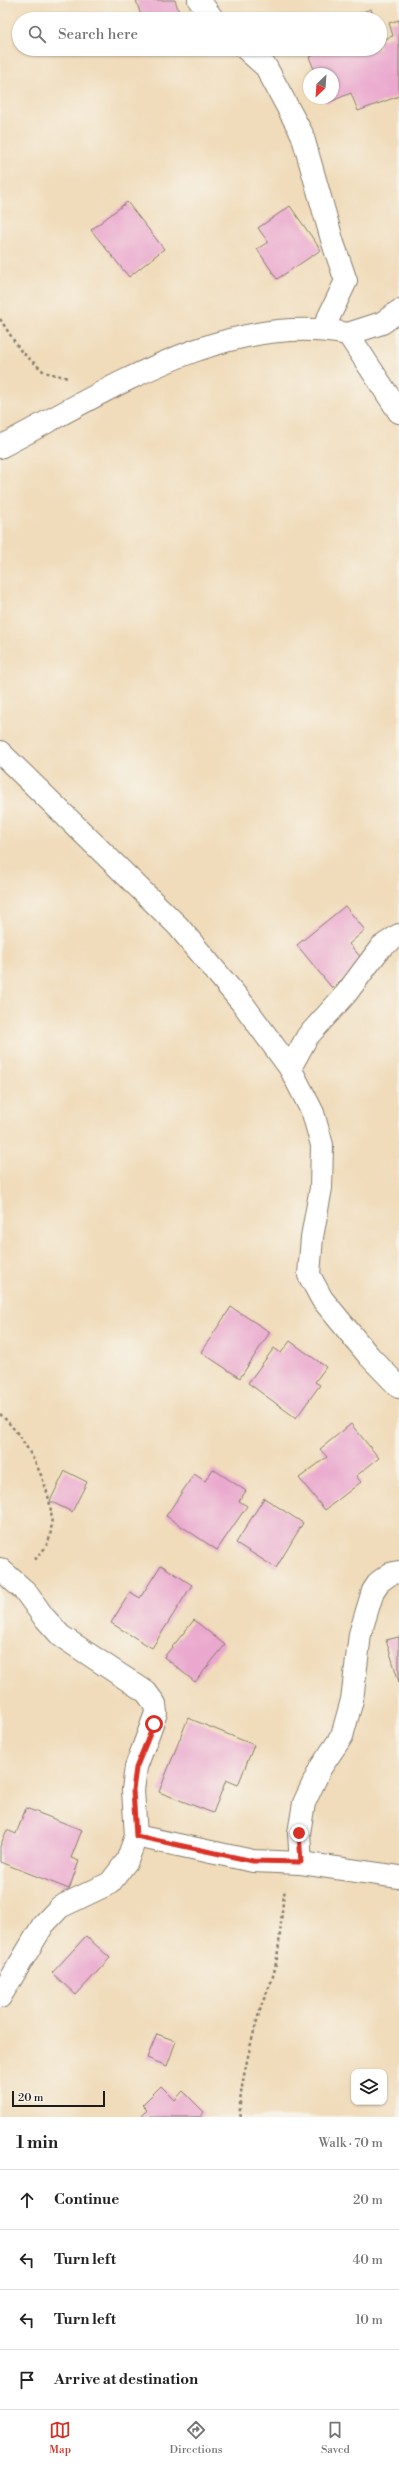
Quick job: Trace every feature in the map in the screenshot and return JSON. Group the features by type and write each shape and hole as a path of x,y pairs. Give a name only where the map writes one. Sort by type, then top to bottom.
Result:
{"street":[{"path":"199,0 208,12"},
{"path":"254,56 266,67 302,134 333,243 346,281 323,329"},
{"path":"0,447 145,370 199,347 260,334 323,329 348,334 382,324 399,311"},
{"path":"348,334 399,412"},
{"path":"0,752 178,926 243,1004 290,1068 314,1113 322,1146 321,1188 312,1237 309,1275 322,1299 369,1356 399,1387"},
{"path":"290,1068 307,1036 345,995 381,947 399,935"},
{"path":"296,1863 304,1803 321,1767 342,1736 352,1700 360,1634 373,1591 379,1582 390,1574 399,1572"},
{"path":"0,1997 43,1925 60,1907 110,1883 127,1861 136,1836 133,1790 136,1768 154,1724 155,1704 146,1692 61,1636 25,1591 8,1575"},
{"path":"136,1836 253,1861 296,1863 399,1877"}],"path":[{"path":"0,320 20,350 44,372 72,379"},
{"path":"0,1414 11,1424 34,1459 46,1488 51,1523 48,1542 39,1556 8,1575"},
{"path":"241,2117 239,2112 254,2036 261,2007 273,1976 296,1863"}],"building":[{"path":"136,0 175,0 179,12 140,12"},
{"path":"371,9 372,12 363,12"},
{"path":"399,20 399,96 358,111 351,93 339,98 339,68 314,68 309,57 387,56 387,38 393,36 389,23"},
{"path":"127,202 164,249 129,277 91,230"},
{"path":"290,206 321,250 277,279 257,249 268,242 258,228"},
{"path":"345,906 365,930 349,944 364,961 332,988 297,945"},
{"path":"231,1307 270,1332 240,1378 201,1352"},
{"path":"290,1341 326,1367 315,1382 320,1385 296,1418 248,1383 274,1348 281,1353"},
{"path":"351,1424 379,1458 356,1476 361,1482 325,1510 299,1478 327,1457 320,1449"},
{"path":"213,1469 246,1491 239,1501 247,1506 217,1550 166,1516 194,1474 205,1481"},
{"path":"65,1471 87,1482 72,1512 50,1501"},
{"path":"264,1498 303,1523 276,1568 236,1543"},
{"path":"161,1565 192,1585 152,1648 111,1623 130,1592 140,1598"},
{"path":"194,1620 225,1645 195,1682 164,1657"},
{"path":"399,1637 399,1682 386,1640"},
{"path":"188,1718 254,1745 238,1785 226,1780 213,1813 159,1792"},
{"path":"26,1808 82,1830 71,1858 79,1861 69,1889 0,1862 0,1846 7,1830 16,1834"},
{"path":"86,1936 110,1958 76,1995 52,1973"},
{"path":"157,2034 176,2041 167,2066 147,2058"},
{"path":"161,2086 175,2100 183,2091 204,2112 200,2117 140,2117 147,2110 142,2105"}],"route":[{"path":"154,1724 143,1747 136,1768 133,1790 136,1836 253,1861 290,1863 301,1862 299,1833"}]}
